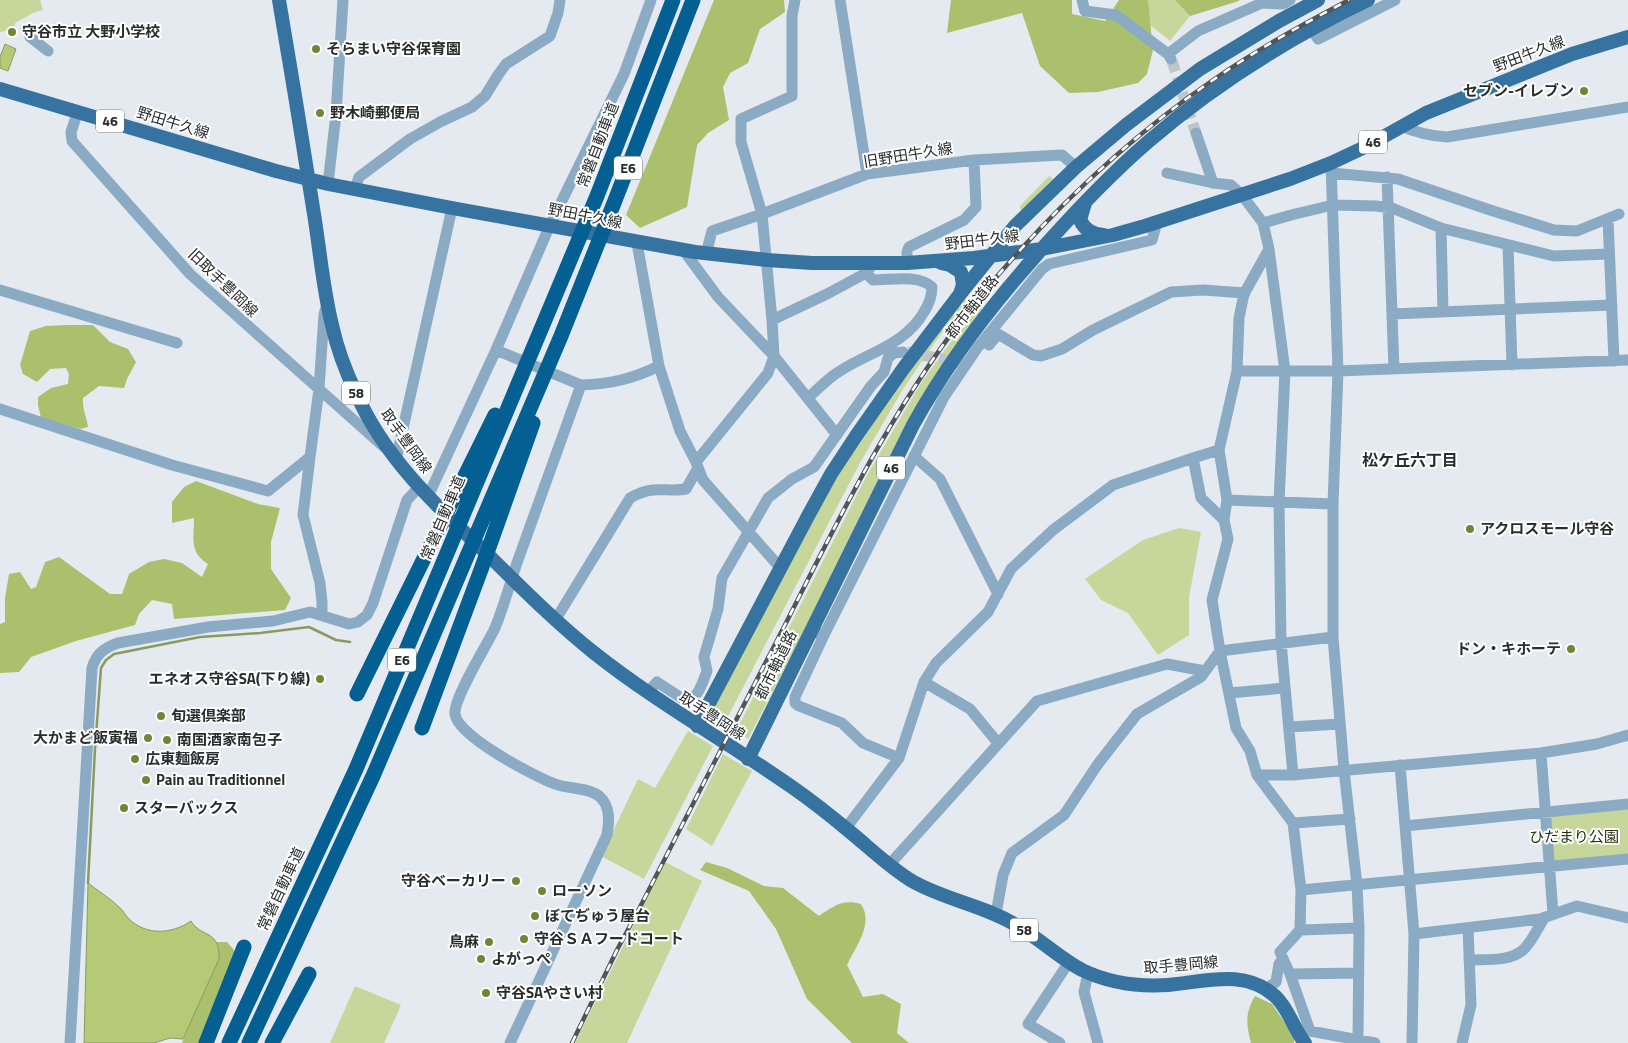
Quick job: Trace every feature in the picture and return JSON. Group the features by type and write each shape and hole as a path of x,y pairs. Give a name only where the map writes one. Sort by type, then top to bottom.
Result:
{"highway":[{"name":"常磐自動車道","path":"229,1043 356,769 597,196 673,0"},
{"name":"E6","path":"249,1043 373,776 561,336 693,0"},
{"path":"357,694 565,273"},
{"path":"422,728 523,454 561,336"},
{"path":"206,1043 244,947"},
{"path":"272,1043 309,974"}],"main road":[{"path":"279,0 308,179"},
{"name":"都市軸道路","path":"697,726 831,474 903,369 1015,226 1076,167 1126,125 1200,69 1279,21 1318,0"},
{"name":"都市軸道路","path":"748,759 896,457 932,391 986,314 1086,201 1148,142 1247,67 1368,0"},
{"name":"野田牛久線","path":"0,89 219,154 328,184 684,251 870,268 1042,249 1113,234 1157,222 1290,179 1331,168 1401,126 1444,105 1554,61 1628,37"},
{"name":"取手豊岡線","path":"308,179 332,328 356,394 376,431 394,456 436,506 591,650 647,693 787,784 916,883 937,893 996,914 1034,936 1069,962 1088,973 1118,983 1165,985 1224,977 1252,982 1266,989 1283,1005 1297,1032 1306,1043"},
{"path":"1086,201 1080,220 1083,227 1090,232 1101,235 1113,234"},
{"path":"930,262 950,265 960,272 963,285 960,294"}],"street":[{"path":"328,184 336,114 343,0"},
{"path":"355,189 359,178 410,139 472,107 485,96 506,64 550,36 558,14 560,0"},
{"path":"70,1043 91,675 94,660 100,651 118,643 208,627 274,621 310,612 349,624 358,622 367,615 374,602 407,500 423,491 430,490 496,350 550,225 624,74 651,0"},
{"path":"556,619 630,498 642,492 654,490 678,491 686,489 697,465 768,373 774,356 767,260 762,214 741,142 741,119 792,96 792,16 795,0"},
{"path":"840,0 867,174"},
{"path":"1082,0 1085,11 1116,15 1170,57 1198,31 1262,3 1283,4 1290,0"},
{"path":"1312,30 1318,39 1395,0"},
{"path":"30,37 48,51"},
{"path":"1401,126 1418,134 1447,137 1628,107"},
{"name":"旧取手豊岡線","path":"78,111 71,132 72,141 190,274 394,456"},
{"path":"1196,133 1213,183"},
{"name":"旧野田牛久線","path":"706,254 712,232 867,174 974,160 1062,155 1076,167"},
{"path":"907,263 909,247 964,220 976,207 974,160"},
{"path":"1358,1040 1359,928 1357,885 1344,770 1333,637 1333,504 1338,371 1331,168 1398,179 1554,230 1577,231 1619,214"},
{"path":"1167,174 1231,185 1242,195 1263,224 1285,371 1279,502 1281,642 1293,775"},
{"path":"1387,177 1394,369"},
{"path":"1263,224 1333,205 1388,207 1441,228 1554,256 1609,254"},
{"path":"394,456 452,208"},
{"path":"1608,219 1614,361"},
{"path":"899,758 863,743 842,723 795,703 795,697 825,633 944,397 978,346 1042,269 1049,264 1152,240 1157,222"},
{"path":"1441,228 1443,312"},
{"path":"637,242 659,366 680,432 703,480 781,567"},
{"path":"1508,245 1512,365"},
{"path":"1268,249 1245,292 1239,318 1237,371 1219,450 1226,500 1224,520 1228,539 1212,600 1220,651 1236,728 1250,751 1257,776 1293,822 1301,890 1300,930 1280,952 1290,974 1310,1031 1375,1043"},
{"path":"684,251 718,296 774,356 837,435"},
{"path":"772,320 827,294 870,268 873,280 920,280 932,287 929,303 921,317 902,337 887,347 839,371 808,398"},
{"path":"0,290 177,344"},
{"path":"966,364 975,363 998,334 1033,355 1041,356 1062,349 1093,330 1171,292 1203,290 1245,292"},
{"path":"322,615 320,583 303,515 319,389 324,314 328,304"},
{"path":"1392,314 1612,305"},
{"path":"496,350 581,385 616,382 635,377 659,366"},
{"path":"647,693 657,682 686,701 690,701 695,696 707,671 704,656 718,609 722,578 748,531 768,498 792,479 814,467 871,386 884,372 888,358 894,353 903,352"},
{"path":"1237,371 1338,371 1628,360"},
{"path":"510,1043 607,835 609,819 607,809 598,796 576,787 556,785 484,746 461,726 454,712 494,630 581,385"},
{"path":"0,409 172,464 268,491 310,457"},
{"path":"846,828 899,758 924,682 936,663 988,612 1011,569 1053,530 1113,485 1219,450"},
{"path":"914,456 940,479 998,594"},
{"path":"1193,458 1201,498 1224,520"},
{"path":"1226,500 1333,504"},
{"path":"811,630 817,634 825,633"},
{"path":"996,914 1002,875 1012,853 1064,815 1098,764 1137,714 1201,677 1220,651 1333,637"},
{"path":"889,864 1037,701 1167,664 1205,671"},
{"path":"924,682 970,709 998,743"},
{"path":"1229,693 1285,688"},
{"path":"1289,727 1340,724"},
{"path":"1257,776 1293,775 1541,753 1597,744 1628,735"},
{"path":"1469,960 1514,956 1524,949 1549,916 1549,868 1541,753"},
{"path":"1400,765 1414,934 1412,1043"},
{"path":"1405,826 1628,804"},
{"path":"1293,822 1350,818"},
{"path":"1301,890 1549,868 1628,859"},
{"path":"1414,934 1540,919 1577,906 1628,918"},
{"path":"1300,930 1359,928"},
{"path":"1462,1043 1470,1005 1468,928"},
{"path":"1266,989 1276,982 1279,964 1283,959"},
{"path":"1060,1043 1028,1024 1069,962"},
{"path":"1088,973 1084,992 1098,1043"},
{"path":"1290,974 1359,973"}],"green space":[{"path":"0,0 40,0 43,10 35,12 15,23 14,29 0,32"},
{"path":"1119,0 1175,0 1190,16 1170,41"},
{"path":"1058,175 1024,214 1020,206 1049,176 1053,179"},
{"path":"964,296 968,300 938,338 903,389 861,461 724,724 708,713 844,459"},
{"path":"977,306 982,309 851,541 748,739 736,731 866,477 921,383"},
{"path":"1179,528 1201,532 1189,597 1189,635 1158,655 1128,613 1101,600 1085,579 1143,540"},
{"path":"688,731 713,746 644,879 601,856 638,779 655,788"},
{"path":"723,754 752,771 712,846 686,829"},
{"name":"ひだまり公園","path":"1628,804 1628,859 1549,867 1544,812"},
{"path":"665,862 702,881 627,1043 575,1043"},
{"path":"355,986 401,1005 384,1043 330,1043"}],"shaded area":[{"path":"714,0 784,0 785,12 760,29 748,63 730,73 723,87 729,120 708,133 697,145 687,207 640,228 626,215"},
{"path":"951,0 1072,0 1072,14 1105,21 1119,0 1147,0 1153,50 1147,74 1138,83 1098,92 1069,93 1040,66 1022,13 947,33"},
{"path":"1175,0 1239,0 1239,1 1190,16"},
{"path":"5,44 16,49 8,71 0,68 0,57"},
{"path":"93,325 110,342 128,349 136,362 124,388 99,386 83,398 88,427 80,429 41,418 38,405 38,397 51,388 68,384 69,374 66,368 50,369 37,382 23,374 20,365 30,331 46,326"},
{"path":"196,481 258,504 280,508 271,542 271,569 291,598 285,610 174,619 172,604 152,600 139,614 135,625 76,641 31,657 19,672 0,673 0,624 5,622 5,598 9,574 20,572 31,589 36,587 45,562 59,557 110,594 122,594 129,574 149,562 164,559 182,563 202,577 208,564 195,550 193,539 194,518 172,523 172,502 184,487"},
{"path":"706,862 727,868 764,886 783,888 819,916 834,906 843,903 861,904 866,919 865,927 847,965 863,997 883,994 901,1004 897,1033 909,1043 852,1043 807,999 776,929 749,891 700,870"},
{"path":"88,883 122,910 129,919 144,928 152,931 168,931 191,921 200,930 213,938 218,949 219,959 183,1039 170,1038 154,1043 84,1043"},
{"path":"216,942 227,942 234,950 234,960 200,1043 182,1043 219,949"},
{"path":"1255,996 1272,1004 1294,1036 1294,1043 1251,1043 1247,1019 1249,1008"}],"waterway":[{"path":"88,883 101,668 106,660 114,654 200,637 309,627 336,640 350,642"}],"tunnel":[{"path":"1172,61 1196,133"},
{"path":"907,352 966,364"}],"railway":[{"path":"572,1043 617,950 830,536 874,454 923,374 949,336 1004,268 1060,208 1151,126 1232,67 1281,37 1349,0"}],"place":[{"name":"守谷市立 大野小学校","path":"12,32"},
{"name":"そらまい守谷保育園","path":"316,49"},
{"name":"セブン-イレブン","path":"1584,91"},
{"name":"野木崎郵便局","path":"320,113"},
{"name":"アクロスモール守谷","path":"1470,529"},
{"name":"ドン・キホーテ","path":"1571,649"},
{"name":"エネオス守谷SA(下り線)","path":"320,679"},
{"name":"旬選倶楽部","path":"161,716"},
{"name":"大かまど飯寅福","path":"148,738"},
{"name":"南国酒家南包子","path":"167,740"},
{"name":"広東麺飯房","path":"135,759"},
{"name":"Pain au Traditionnel","path":"146,780"},
{"name":"スターバックス","path":"124,808"},
{"name":"守谷ベーカリー","path":"516,881"},
{"name":"ローソン","path":"542,891"},
{"name":"ぼてぢゅう屋台","path":"535,916"},
{"name":"守谷ＳＡフードコート","path":"524,939"},
{"name":"鳥麻","path":"489,942"},
{"name":"よがっぺ","path":"481,959"},
{"name":"守谷SAやさい村","path":"486,993"}],"district":[{"name":"松ケ丘六丁目","path":"1410,460"}]}
